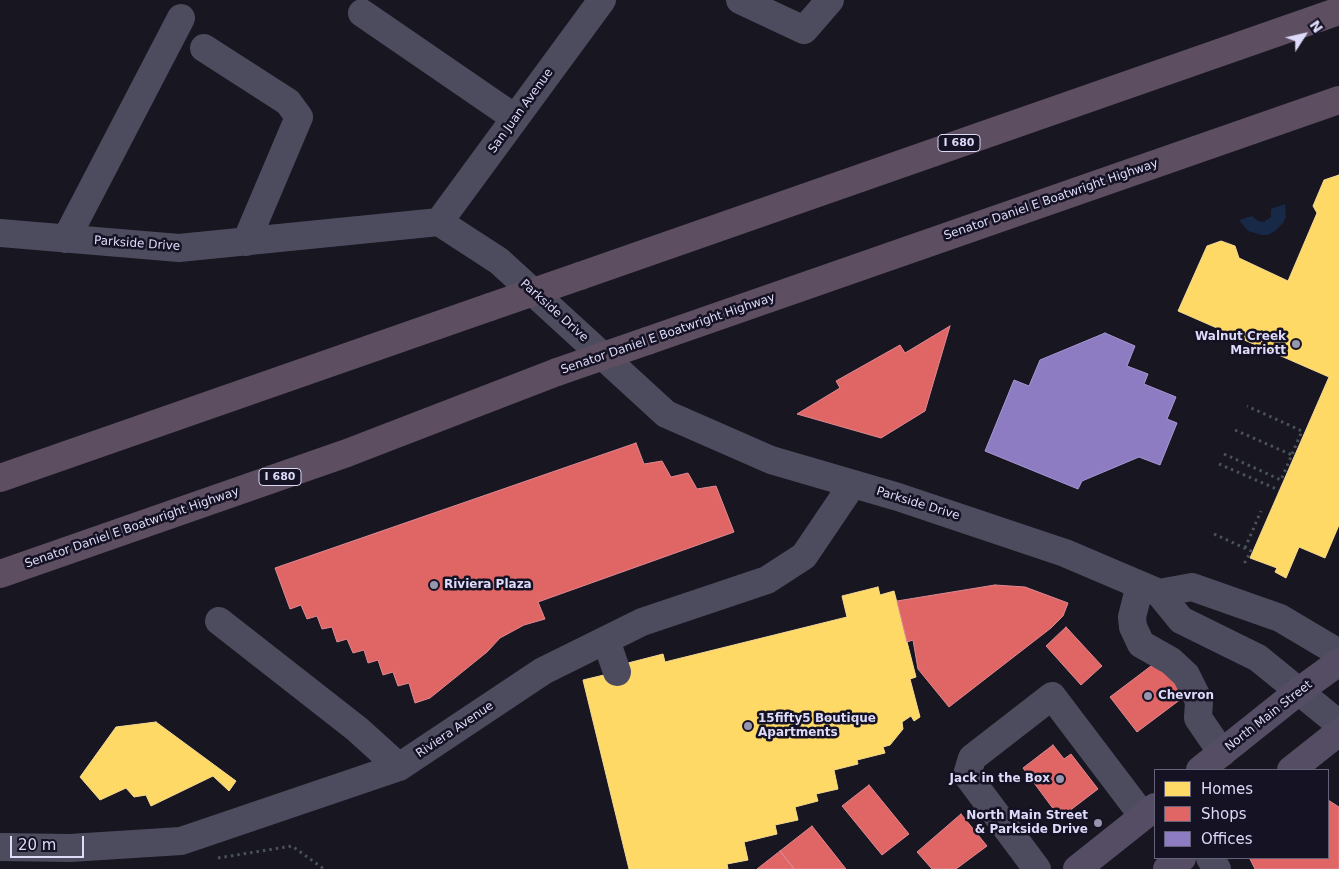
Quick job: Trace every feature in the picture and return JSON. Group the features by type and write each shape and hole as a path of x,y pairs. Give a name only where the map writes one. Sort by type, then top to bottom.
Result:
{"highway":[{"name":"I 680","path":"0,478 1339,11"},
{"name":"Senator Daniel E Boatwright Highway","path":"0,574 347,453 557,372 1339,100"},
{"path":"0,473 29,468"}],"main road":[{"name":"North Main Street","path":"1201,769 1299,691 1339,662"},
{"path":"1292,769 1339,732"},
{"path":"1077,869 1149,811"},
{"path":"1168,869 1181,859"}],"street":[{"name":"San Juan Avenue","path":"439,222 602,0"},
{"path":"740,0 804,30 830,0"},
{"path":"362,14 515,118"},
{"path":"66,239 181,18"},
{"path":"204,48 288,102 299,118 246,242"},
{"name":"Parkside Drive","path":"0,234 179,248 439,222 499,260 666,414 772,460 898,497 1065,553 1150,589 1181,620 1258,658 1339,724"},
{"name":"Riviera Avenue","path":"0,847 70,848 182,841 399,767 543,671 642,622 767,580 804,556 852,485"},
{"path":"1222,753 1198,718 1199,701 1186,675 1171,661 1141,644 1133,627 1132,617 1150,589 1192,587 1280,618 1339,653"},
{"path":"220,621 357,729 399,767"},
{"path":"606,640 617,672"},
{"path":"1038,869 967,775 972,758 1052,696 1149,811"}],"path":[{"path":"1224,454 1281,480 1302,431 1246,406"},
{"path":"1235,430 1292,455"},
{"path":"1219,464 1279,490"},
{"path":"1245,548 1261,511"},
{"path":"1214,534 1251,550 1244,566"},
{"path":"217,858 292,846 324,869"}],"water":[{"path":"1285,204 1286,217 1283,223 1274,232 1267,235 1248,231 1239,220 1252,216 1258,221 1264,222 1271,217 1271,209"}],"building: Homes":[{"name":"Walnut Creek Marriott","path":"1339,175 1339,525 1325,558 1299,547 1286,578 1275,572 1277,568 1250,558 1329,377 1178,311 1207,246 1221,241 1235,246 1239,258 1288,281 1317,213 1313,206 1324,180"},
{"name":"15fifty5 Boutique Apartments","path":"878,587 880,595 894,591 916,677 910,679 920,717 914,721 911,716 902,722 903,729 890,745 883,747 885,753 857,760 858,764 834,770 838,789 816,794 818,801 795,807 798,820 775,825 777,834 744,842 748,860 727,864 728,869 629,869 583,680 629,669 628,663 663,654 665,662 847,617 842,596"},
{"path":"156,722 236,781 229,791 213,776 151,806 146,795 134,797 126,788 100,800 80,777 116,727"}],"building: Shops":[{"path":"950,326 925,411 881,438 797,414 840,388 836,381 900,345 905,353"},
{"name":"Riviera Plaza","path":"636,443 644,464 662,461 671,477 688,473 697,489 716,486 734,532 538,602 545,619 524,625 500,638 487,652 430,698 415,703 409,683 398,686 393,672 383,675 378,660 368,663 364,650 353,653 347,639 337,642 332,627 322,629 317,616 307,619 301,605 290,609 275,568"},
{"path":"995,585 1025,587 1068,603 1063,616 1051,628 949,707 918,669 913,640 907,642 897,601"},
{"path":"1066,627 1102,666 1081,685 1046,646"},
{"name":"Chevron","path":"1159,660 1185,696 1137,732 1110,697"},
{"name":"Jack in the Box","path":"1053,745 1064,759 1071,754 1098,789 1060,818 1023,768"},
{"path":"869,785 909,834 882,855 842,806"},
{"path":"1329,801 1339,807 1339,869 1255,869 1250,859 1329,859"},
{"path":"961,814 987,846 956,869 932,869 917,852"},
{"path":"812,826 846,869 794,869 780,851"},
{"path":"780,851 794,869 757,869"}],"building: Offices":[{"path":"1105,333 1135,346 1127,366 1148,374 1144,384 1176,397 1167,419 1177,423 1160,465 1139,457 1082,481 1078,489 985,451 1014,380 1029,386 1040,360"}],"place":[{"name":"Walnut Creek Marriott","path":"1296,344"},
{"name":"Riviera Plaza","path":"434,585"},
{"name":"Chevron","path":"1148,696"},
{"name":"15fifty5 Boutique Apartments","path":"748,726"},
{"name":"Jack in the Box","path":"1060,779"},
{"name":"North Main Street & Parkside Drive","path":"1098,823"}]}
